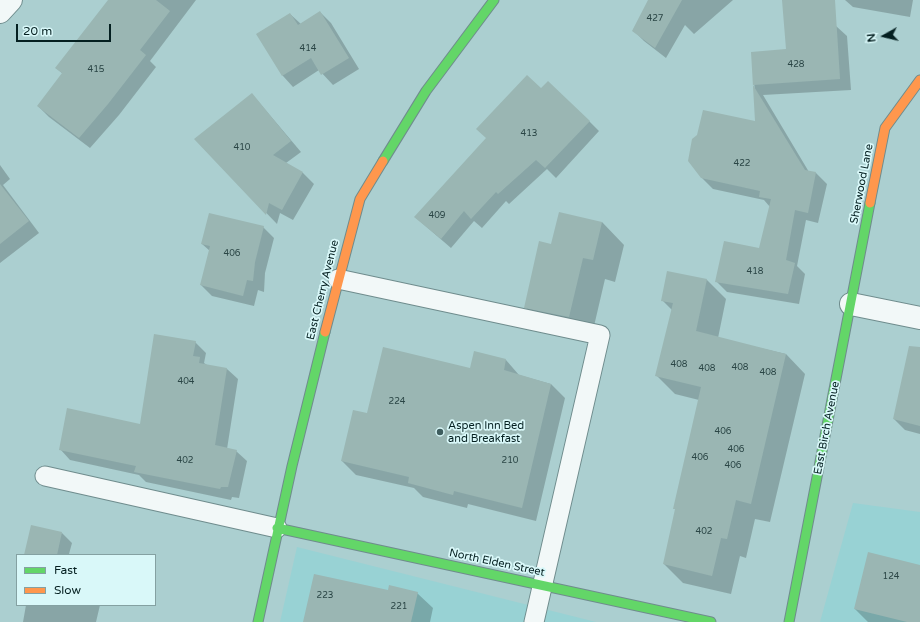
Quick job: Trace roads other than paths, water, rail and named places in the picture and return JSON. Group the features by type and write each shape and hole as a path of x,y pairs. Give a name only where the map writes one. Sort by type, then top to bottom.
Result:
{"street":[{"path":"0,12 11,0"},
{"name":"East Cherry Avenue","path":"258,622 277,528 338,279 360,199 426,91 494,0"},
{"name":"Sherwood Lane","path":"851,304 885,128 920,80"},
{"path":"851,304 920,318"},
{"name":"East Birch Avenue","path":"789,622 851,304"},
{"name":"North Elden Street","path":"277,528 711,622"}],"lane":[{"path":"338,279 600,335 534,622"},
{"path":"45,476 277,528"}],"place":[{"name":"Aspen Inn Bed and Breakfast","path":"440,432"}]}
